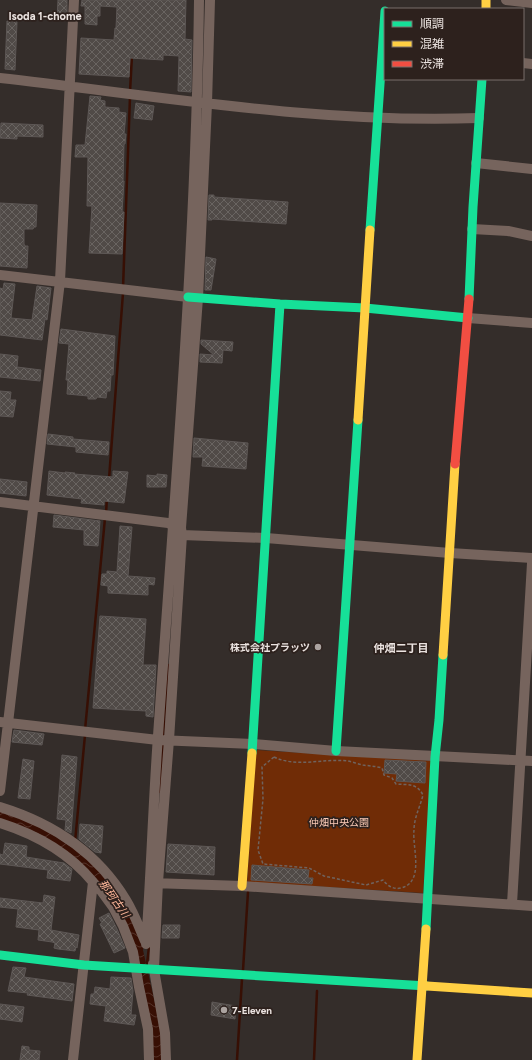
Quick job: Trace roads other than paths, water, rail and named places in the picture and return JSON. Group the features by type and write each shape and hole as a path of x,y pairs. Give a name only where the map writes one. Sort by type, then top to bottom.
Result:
{"street":[{"path":"0,791 4,722 33,506 60,281 74,0"},
{"path":"199,0 202,104"},
{"path":"146,944 169,740 202,104 210,0"},
{"path":"506,0 532,3"},
{"path":"336,751 384,25"},
{"path":"0,78 202,104 378,118 479,118"},
{"path":"417,1060 423,986 435,756 439,720 456,449 468,318 482,80"},
{"path":"476,163 532,169"},
{"path":"472,230 508,231 532,236"},
{"path":"0,275 193,298 365,308 532,324"},
{"path":"242,886 253,744 280,304"},
{"path":"0,502 168,523 179,529 350,545 532,558"},
{"path":"154,969 154,883 158,740 179,529"},
{"path":"512,904 532,563"},
{"path":"4,722 158,740 253,744 336,751 532,761"},
{"path":"0,807 29,817 68,838 91,857 113,880 126,900 136,920 154,969 164,1033 166,1060"},
{"path":"0,823 14,827 46,842 70,860 93,882 113,907 123,926 134,955 148,1029 150,1060"},
{"path":"73,1060 93,882"},
{"path":"154,883 242,886 532,906"},
{"path":"0,955 84,965 136,967 532,993"}],"water":[{"name":"那珂古川","path":"0,810 28,818 89,859 124,901 144,946 143,950 161,1030 161,1060 152,1060 136,953 91,875 0,820"}],"waterway":[{"path":"130,92 132,55"},
{"path":"123,288 130,97"},
{"path":"109,479 123,293"},
{"path":"106,513 107,498"},
{"path":"85,730 105,518"},
{"path":"163,738 168,665"},
{"path":"75,842 85,735"},
{"path":"160,792 163,743"},
{"path":"243,970 248,892"},
{"path":"147,964 149,947"},
{"path":"237,1060 242,979"},
{"path":"314,1060 317,991"}],"place":[{"name":"株式会社プラッツ","path":"318,647"},
{"name":"7-Eleven","path":"224,1010"}],"district":[{"name":"Isoda 1-chome","path":"45,16"},
{"name":"仲畑二丁目","path":"401,648"}],"park label":[{"name":"仲畑中央公園","path":"339,822"}]}
